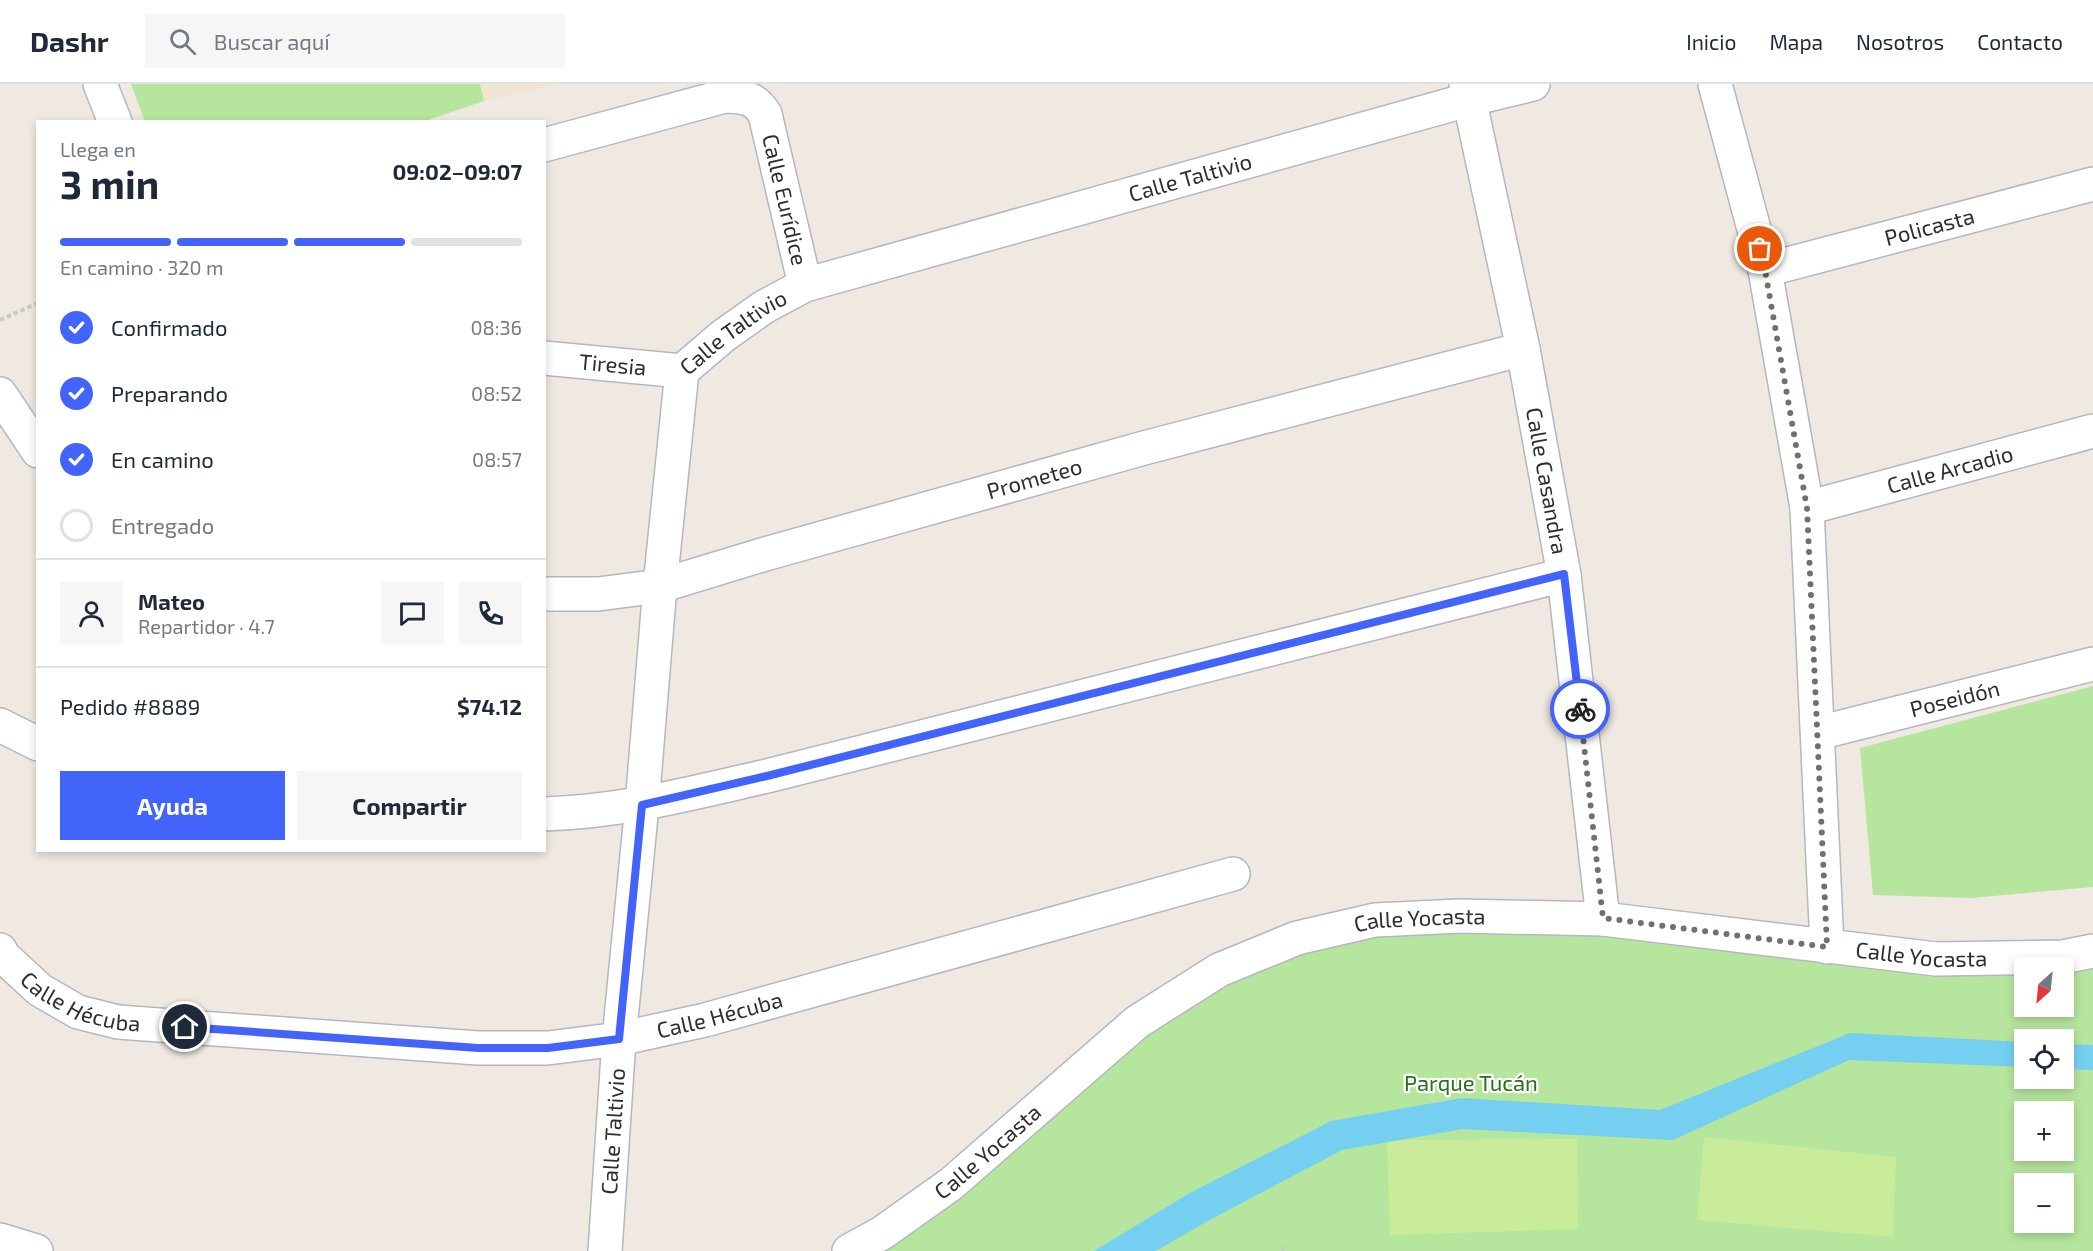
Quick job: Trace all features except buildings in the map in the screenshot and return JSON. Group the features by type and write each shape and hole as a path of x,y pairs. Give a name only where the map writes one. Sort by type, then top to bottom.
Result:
{"street":[{"path":"100,84 114,120"},
{"name":"Calle Taltivio","path":"605,1251 619,1039 682,371 723,336 764,307 805,285 1468,92 1533,84"},
{"path":"1715,84 1765,270 1807,508 1827,947"},
{"name":"Calle Casandra","path":"1468,92 1523,349 1564,574 1603,918"},
{"name":"Calle Eurídice","path":"546,144 726,96 743,97 758,103 765,114 805,285"},
{"name":"Policasta","path":"1765,270 2093,184"},
{"name":"Prometeo","path":"546,594 598,594 660,586 765,554 1144,448 1523,349"},
{"name":"Tiresia","path":"546,358 682,371"},
{"path":"0,394 36,448"},
{"name":"Calle Arcadio","path":"1807,508 2093,432"},
{"path":"546,814 642,805 778,773 1564,574"},
{"name":"Poseidón","path":"1818,733 2093,664"},
{"path":"0,725 36,743"},
{"name":"Calle Hécuba","path":"0,950 4,957 40,990 78,1012 118,1022 478,1048 548,1048 619,1039 751,1007 1233,874"},
{"name":"Calle Yocasta","path":"849,1251 882,1233 951,1184 1137,1022 1219,970 1297,938 1375,920 1460,916 1603,918 1936,959 2063,957 2093,951"},
{"path":"0,1240 36,1251"}],"path":[{"path":"0,320 36,304"}],"shaded area":[{"path":"480,84 560,84 484,101"}],"green space":[{"path":"131,84 480,84 484,101 428,120 144,120"},
{"path":"2093,686 2093,887 1972,898 1873,895 1860,748"},
{"name":"Parque Tucán","path":"1375,920 1827,947 2093,951 2093,1251 849,1251 1137,1022"},
{"path":"1704,1137 1896,1157 1893,1237 1697,1220"},
{"path":"1577,1139 1578,1229 1390,1235 1387,1140"}],"water":[{"path":"1850,1033 2014,1041 2014,1067 1849,1060 1673,1140 1463,1129 1342,1150 1156,1251 1094,1251 1188,1194 1331,1121 1462,1098 1660,1110"},
{"path":"2074,1044 2093,1045 2093,1070 2074,1069"}],"way so far":[{"path":"1580,709 1603,918 1827,947 1807,508 1760,249"}],"route":[{"path":"185,1027 478,1048 548,1048 619,1039 642,805 767,776 1564,574 1580,709"}]}
